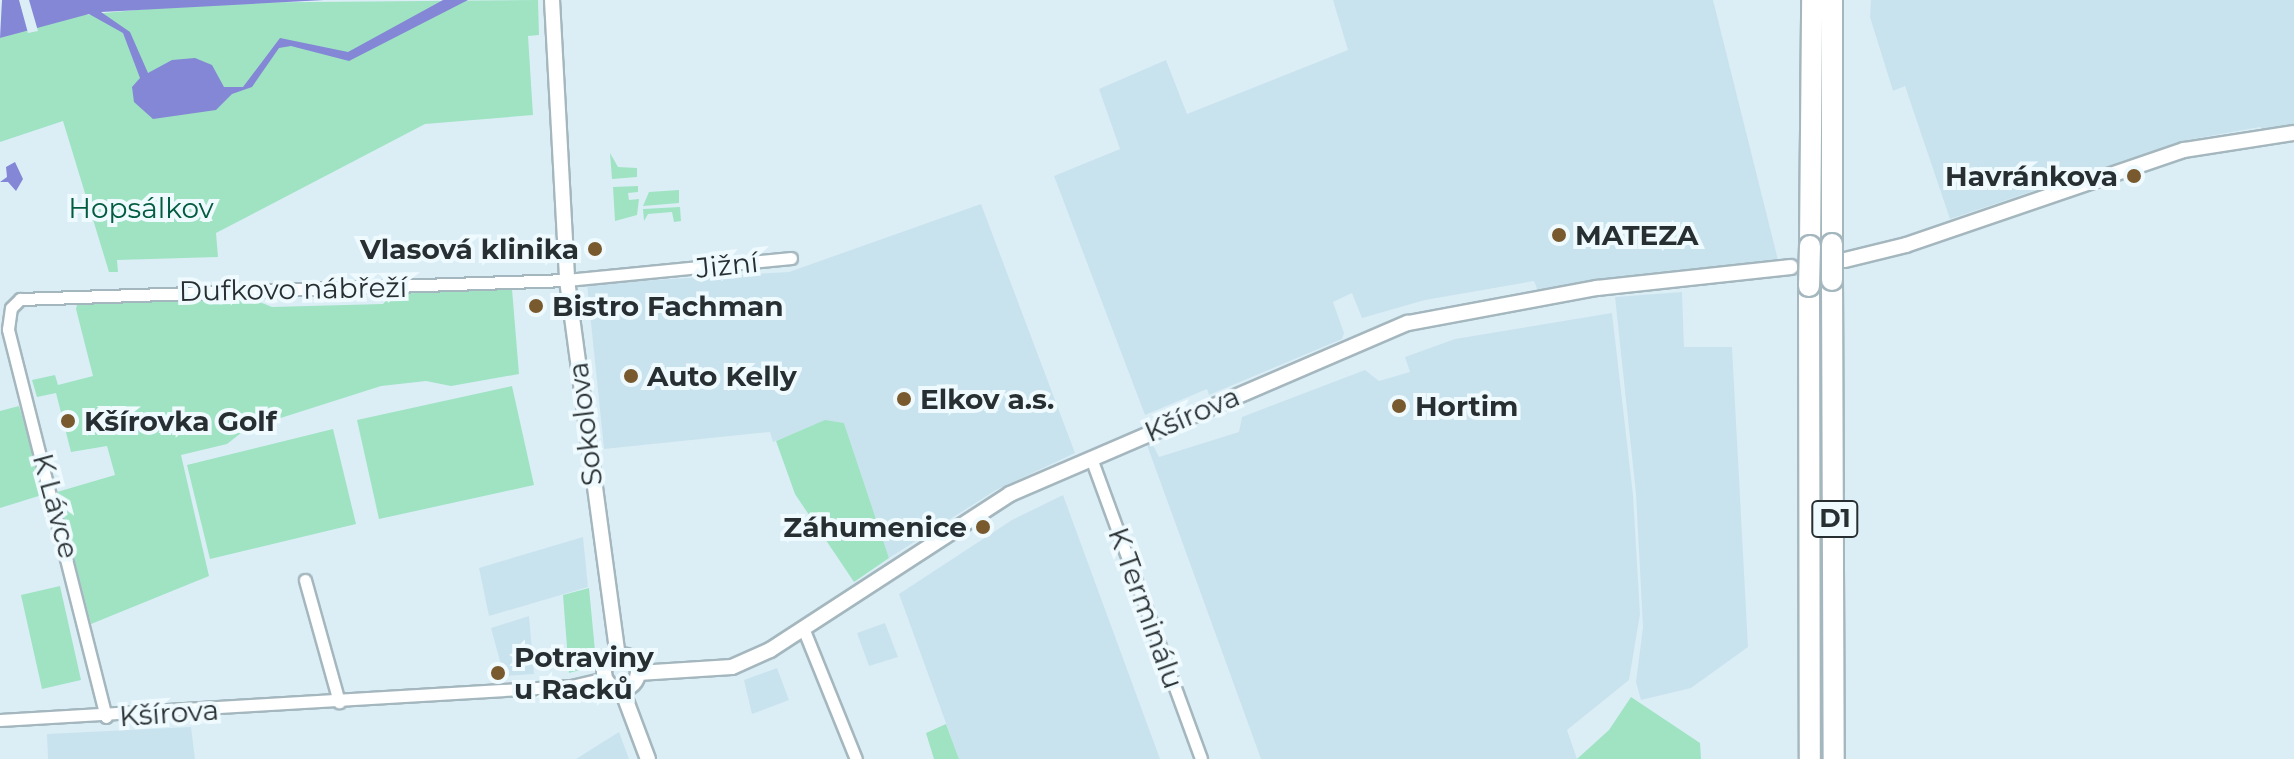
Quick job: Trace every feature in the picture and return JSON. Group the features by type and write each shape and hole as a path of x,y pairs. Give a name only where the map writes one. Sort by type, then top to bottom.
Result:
{"highway":[{"name":"D1","path":"1810,759 1812,0"},
{"name":"D1","path":"1832,0 1838,252 1832,280 1834,759"}],"street":[{"name":"Sokolova","path":"552,1 567,280 618,656"},
{"path":"1838,252 1906,245 2184,150 2294,133"},
{"name":"Jižní","path":"567,280 791,258"},
{"name":"Kšírova","path":"638,673 732,667 803,628 992,505 1091,458 1408,323 1597,288 1791,267"},
{"name":"Dufkovo nábřeží","path":"20,299 567,280"},
{"name":"K Lávce","path":"20,299 11,308 8,329 106,717"},
{"name":"K Terminálu","path":"1091,458 1201,759"},
{"path":"305,580 339,702"},
{"path":"803,628 856,759"},
{"path":"622,690 632,686 638,673 630,658 618,656 607,663 605,678 622,690 648,759"},
{"name":"Kšírova","path":"0,720 106,717 571,686 605,678"}],"shaded area":[{"path":"1333,0 1713,0 1778,260 1538,291 1534,281 1425,300 1362,318 1352,293 1333,302 1344,333 1342,339 1209,395 1207,389 1145,415 1054,176 1120,149 1099,89 1166,60 1187,114 1348,50"},
{"path":"1871,0 2294,0 2294,141 2276,141 2260,127 2182,141 1950,219 1905,86 1893,91 1870,17"},
{"path":"981,204 1075,453 996,490 889,558 844,423 824,421 773,442 770,432 604,449 587,284 789,272"},
{"path":"1682,292 1684,347 1732,347 1748,647 1691,688 1641,700 1636,682 1643,627 1636,494 1615,297"},
{"path":"1612,313 1633,495 1640,614 1629,680 1567,730 1577,759 1261,759 1147,445 1152,443 1159,457 1239,432 1242,417 1365,370 1379,381 1410,372 1405,357 1455,339"},
{"path":"1063,495 1160,759 959,759 899,594 1012,520"},
{"path":"583,537 588,587 489,616 479,568"},
{"path":"529,616 534,674 504,676 491,628"},
{"path":"885,623 898,657 869,666 857,633"},
{"path":"777,668 789,700 752,714 744,680"},
{"path":"191,727 195,759 48,759 47,734"},
{"path":"619,732 629,759 576,759"}],"green space":[{"name":"Hopsálkov","path":"538,0 539,35 528,36 533,115 425,124 216,233 218,257 117,260 118,272 109,272 63,121 0,142 0,38 72,16 212,3"},
{"path":"610,153 618,167 637,168 637,177 612,179"},
{"path":"638,186 638,192 628,193 629,200 639,199 637,215 615,221 613,187"},
{"path":"679,190 679,203 643,206 649,192"},
{"path":"680,207 681,221 674,222 672,212 648,214 644,221 643,209"},
{"path":"512,289 519,374 451,386 426,381 381,386 246,429 227,444 181,455 209,576 91,624 57,492 115,475 107,446 71,452 56,393 37,397 32,380 55,375 58,385 93,376 76,309 78,300 247,297 272,307 383,304 392,294"},
{"path":"512,386 534,485 379,519 357,420"},
{"path":"19,406 45,494 0,508 0,411"},
{"path":"825,420 844,423 889,558 854,582 795,494 776,441"},
{"path":"333,429 356,524 210,559 187,465"},
{"path":"60,586 81,680 42,689 21,595"},
{"path":"589,588 595,651 587,668 569,673 563,595"},
{"path":"1631,697 1700,743 1701,759 1577,759 1609,730"},
{"path":"946,724 959,759 934,759 926,733"}],"water":[{"path":"2,0 324,0 101,12 130,32 148,73 172,60 195,58 212,65 224,87 243,87 280,38 348,52 443,0 468,0 349,61 291,46 279,48 252,87 232,94 216,110 153,119 134,102 132,87 140,78 123,33 89,14 0,38"},
{"path":"15,162 23,179 16,191 8,182 0,182 7,177 6,167"}],"pier":[{"path":"19,0 29,0 38,31 28,33"}],"place":[{"name":"Havránkova","path":"2134,176"},
{"name":"MATEZA","path":"1559,235"},
{"name":"Vlasová klinika","path":"595,249"},
{"name":"Bistro Fachman","path":"536,306"},
{"name":"Auto Kelly","path":"631,376"},
{"name":"Elkov a.s.","path":"904,399"},
{"name":"Hortim","path":"1399,406"},
{"name":"Kšírovka Golf","path":"68,421"},
{"name":"Záhumenice","path":"983,527"},
{"name":"Potraviny u Racků","path":"498,673"}]}
